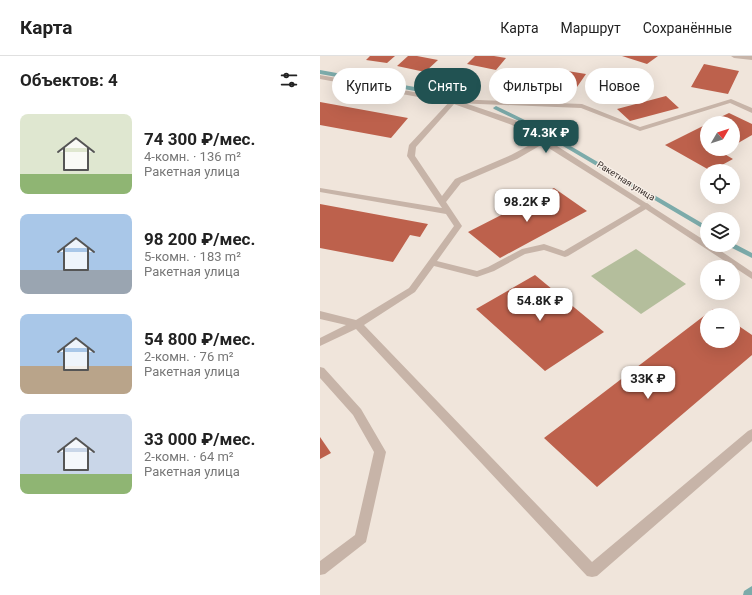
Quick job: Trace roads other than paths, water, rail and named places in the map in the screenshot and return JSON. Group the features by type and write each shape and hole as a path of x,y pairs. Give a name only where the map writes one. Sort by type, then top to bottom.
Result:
{"street":[{"path":"734,56 752,58"},
{"name":"Ракетная улица","path":"320,77 414,95"},
{"path":"481,103 582,106 640,128 731,101 752,111"},
{"path":"320,342 356,324 412,290 458,226 411,156 412,147 451,104"},
{"name":"Ракетная улица","path":"459,104 515,123 647,206 752,276"},
{"path":"442,201 458,181 514,157 544,141"},
{"path":"320,190 449,212"},
{"path":"432,263 477,274 491,269 522,252 544,247 565,254 647,206"},
{"path":"320,315 356,324 592,571 752,434"},
{"path":"320,371 357,412 380,452 361,538 320,569"}],"waterway":[{"path":"320,72 414,88"},
{"path":"496,108 531,125 700,225"},
{"path":"740,249 752,256"},
{"path":"748,595 752,591"}]}
